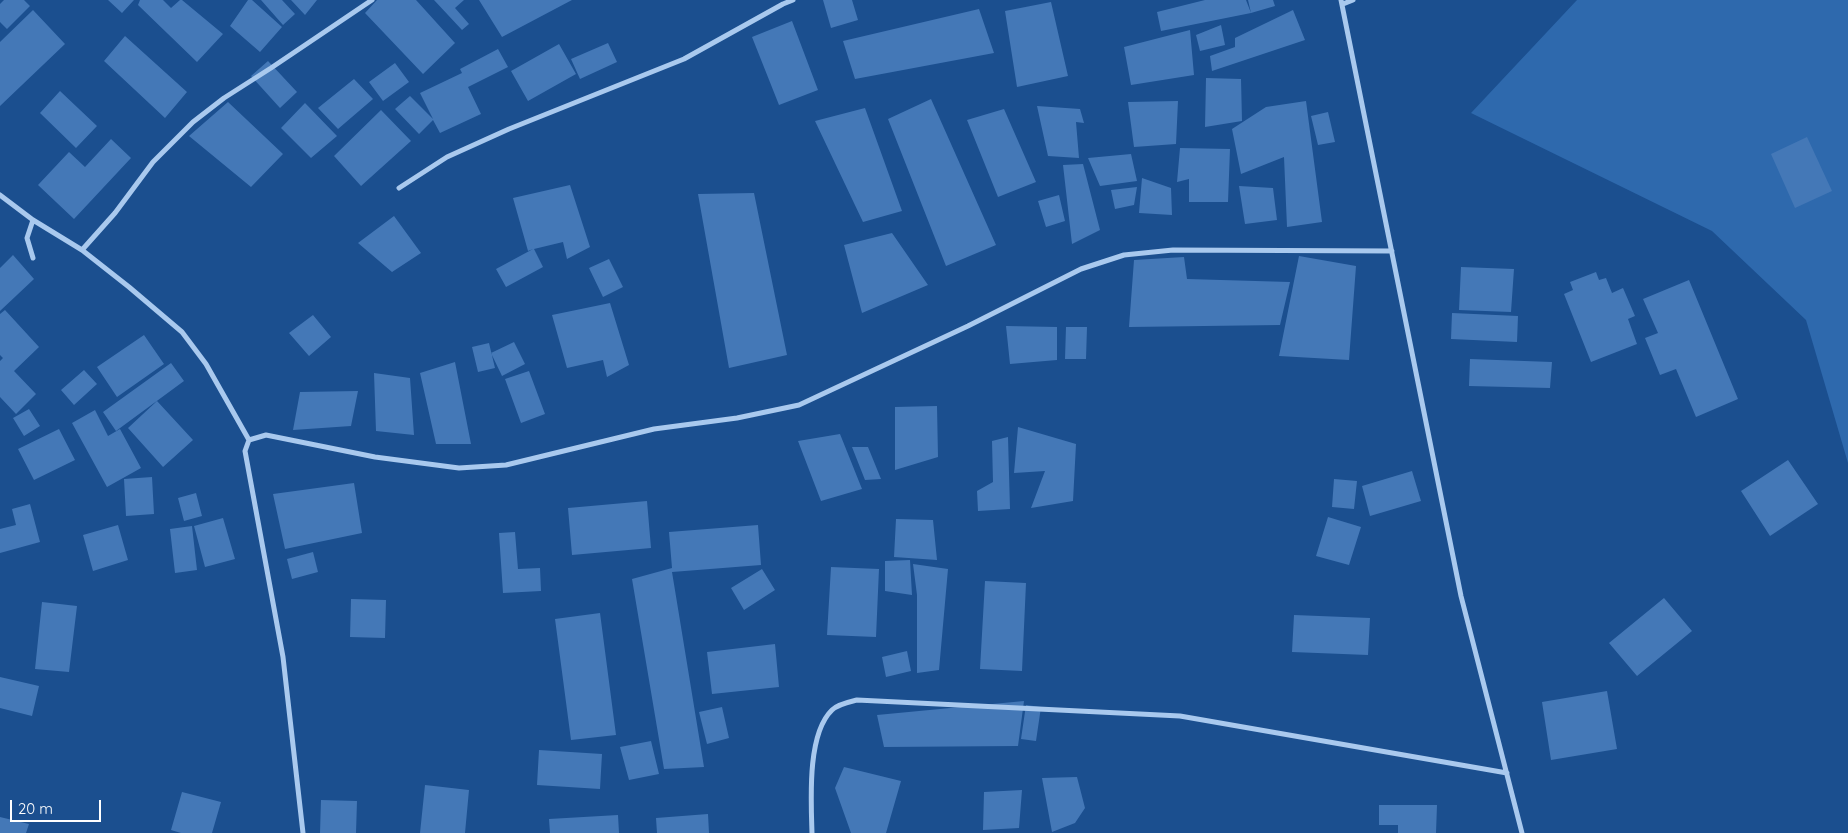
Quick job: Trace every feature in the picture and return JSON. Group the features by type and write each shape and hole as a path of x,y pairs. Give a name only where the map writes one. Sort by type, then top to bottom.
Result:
{"street":[{"path":"82,250 115,213 153,162 193,122 224,98 372,0"},
{"path":"399,188 446,157 508,129 684,59 793,0"},
{"path":"1353,0 1342,2 1392,251 1462,596 1522,833"},
{"path":"0,195 33,220 82,250 182,332 206,364 249,440 245,451 283,657 303,833"},
{"path":"33,220 27,238 33,258"},
{"path":"249,440 266,435 376,457 459,468 506,465 654,429 737,418 799,405 968,326 1081,269 1124,255 1173,250 1392,251"},
{"path":"812,833 811,806 817,734 824,719 834,708 857,700 1180,716 1507,773"}],"shaded area":[{"path":"1577,0 1848,0 1848,463 1806,320 1712,231 1471,113"}],"building":[{"path":"4,0 24,0 30,6 7,29 0,22 0,4"},
{"path":"108,0 134,0 122,13"},
{"path":"140,0 163,0 171,8 182,0 223,34 197,62 138,5"},
{"path":"248,0 252,0 282,27 260,52 230,26"},
{"path":"261,0 282,0 295,14 283,25"},
{"path":"291,0 317,0 305,15"},
{"path":"377,0 416,0 455,43 423,74 365,13"},
{"path":"434,0 464,0 455,8 469,24 462,30"},
{"path":"479,0 572,0 502,37"},
{"path":"823,0 852,0 858,20 831,28"},
{"path":"1205,0 1246,0 1251,13 1161,31 1157,12"},
{"path":"1248,0 1273,0 1275,6 1251,13"},
{"path":"1051,2 1068,76 1017,87 1005,11"},
{"path":"979,9 994,53 855,79 843,41"},
{"path":"33,10 65,44 0,106 0,42"},
{"path":"1293,10 1305,40 1212,71 1210,56 1235,47 1235,38"},
{"path":"792,21 818,90 779,105 752,37"},
{"path":"1221,25 1225,45 1200,51 1196,35"},
{"path":"1190,30 1194,75 1131,85 1124,47"},
{"path":"125,36 187,92 165,118 104,61"},
{"path":"608,43 617,62 580,79 571,59"},
{"path":"559,44 576,74 528,101 511,71"},
{"path":"498,49 508,67 468,87 481,114 440,133 433,120 419,134 395,109 410,96 433,119 420,93 462,73 460,69"},
{"path":"268,61 297,92 280,108 251,76"},
{"path":"395,63 409,82 383,101 369,82"},
{"path":"1206,78 1241,79 1242,121 1205,127"},
{"path":"354,79 373,99 338,129 318,108"},
{"path":"60,91 97,126 76,148 40,113"},
{"path":"931,99 996,245 946,266 888,119"},
{"path":"1178,101 1176,144 1134,147 1128,102"},
{"path":"1306,101 1322,222 1287,227 1284,157 1241,174 1232,129 1266,107"},
{"path":"228,102 283,154 251,187 189,136"},
{"path":"305,103 337,136 311,158 281,128"},
{"path":"1037,106 1080,109 1084,123 1076,122 1079,158 1048,156"},
{"path":"865,108 902,211 863,222 815,121"},
{"path":"1004,109 1036,182 998,197 967,120"},
{"path":"381,110 411,141 361,186 334,156"},
{"path":"1328,112 1335,142 1318,145 1311,116"},
{"path":"1807,137 1832,191 1795,208 1771,154"},
{"path":"111,139 131,158 74,219 38,185 69,152 85,167"},
{"path":"1180,148 1230,149 1228,202 1189,202 1189,179 1177,182"},
{"path":"1131,154 1137,181 1100,186 1088,158"},
{"path":"1083,164 1100,230 1072,244 1063,165"},
{"path":"1142,178 1171,188 1172,215 1139,213"},
{"path":"570,185 590,247 567,259 563,242 534,249 543,267 506,287 496,269 533,249 528,251 513,198"},
{"path":"1239,186 1273,188 1277,220 1245,224"},
{"path":"1137,187 1134,205 1115,209 1111,190"},
{"path":"754,193 787,355 729,368 698,194"},
{"path":"1059,195 1065,221 1046,227 1038,201"},
{"path":"394,216 421,253 392,272 358,243"},
{"path":"892,233 928,285 862,313 844,245"},
{"path":"13,255 34,279 0,311 0,268"},
{"path":"1299,256 1356,266 1349,360 1279,356"},
{"path":"1184,257 1187,279 1290,282 1280,325 1129,327 1134,260"},
{"path":"609,259 623,287 603,297 589,268"},
{"path":"1461,267 1514,269 1511,312 1459,310"},
{"path":"1596,272 1599,280 1606,278 1612,293 1623,288 1635,316 1628,319 1637,344 1591,362 1564,294 1573,290 1570,282"},
{"path":"1689,280 1738,399 1696,417 1676,369 1660,375 1645,338 1658,333 1643,299"},
{"path":"610,303 629,365 607,377 603,360 567,368 552,315"},
{"path":"5,310 39,347 14,371 36,394 16,414 0,397 0,361 3,358 0,355 0,314"},
{"path":"1452,313 1518,316 1517,342 1451,339"},
{"path":"313,315 331,337 309,356 289,333"},
{"path":"1006,326 1057,327 1057,360 1010,364"},
{"path":"1066,327 1087,327 1086,359 1065,359"},
{"path":"144,335 164,364 117,397 97,367"},
{"path":"514,342 525,364 502,376 491,353"},
{"path":"489,343 495,368 478,372 472,347"},
{"path":"1470,359 1552,362 1550,388 1469,386"},
{"path":"455,362 471,444 436,444 420,373"},
{"path":"171,363 184,381 116,431 103,412"},
{"path":"84,370 97,384 74,405 61,390"},
{"path":"529,371 545,414 521,423 505,379"},
{"path":"374,373 410,378 414,435 376,431"},
{"path":"358,391 351,426 293,430 300,392"},
{"path":"157,401 193,440 163,467 128,428"},
{"path":"937,406 938,457 895,470 895,407"},
{"path":"29,409 40,426 24,436 13,418"},
{"path":"95,410 108,436 120,429 141,468 107,487 72,423"},
{"path":"1018,427 1076,444 1073,501 1031,508 1045,471 1014,473"},
{"path":"59,429 75,460 34,480 18,449"},
{"path":"840,434 862,489 821,501 798,441"},
{"path":"1008,437 1010,509 978,511 977,491 993,482 992,441"},
{"path":"852,447 868,447 881,479 865,480"},
{"path":"1788,460 1818,504 1770,536 1741,491"},
{"path":"1412,471 1421,501 1370,516 1362,486"},
{"path":"152,477 154,514 126,516 124,479"},
{"path":"1334,479 1357,481 1354,509 1332,507"},
{"path":"354,483 362,533 285,549 273,494"},
{"path":"196,493 202,516 184,521 178,498"},
{"path":"647,501 651,548 572,555 568,508"},
{"path":"30,504 40,542 0,553 0,529 16,525 12,509"},
{"path":"1328,517 1361,527 1349,565 1316,556"},
{"path":"223,518 235,559 205,567 194,526"},
{"path":"896,519 933,520 937,560 894,557"},
{"path":"118,525 128,560 93,571 83,535"},
{"path":"758,525 761,565 672,572 704,767 664,769 632,579 672,568 669,532"},
{"path":"192,526 197,570 175,573 170,529"},
{"path":"515,532 518,569 540,568 541,591 503,593 499,533"},
{"path":"313,552 318,572 292,579 287,559"},
{"path":"910,560 912,595 885,591 885,561"},
{"path":"913,564 948,569 939,670 917,673 917,595"},
{"path":"831,567 879,569 876,637 827,635"},
{"path":"762,569 775,590 744,610 731,588"},
{"path":"985,581 1026,583 1022,671 980,669"},
{"path":"1664,598 1692,631 1637,676 1609,643"},
{"path":"351,599 386,600 385,638 350,637"},
{"path":"42,602 77,606 69,672 35,669"},
{"path":"600,613 616,735 571,740 555,619"},
{"path":"1294,615 1370,618 1368,655 1292,652"},
{"path":"775,644 779,687 712,694 707,652"},
{"path":"907,651 911,671 886,677 882,657"},
{"path":"0,677 39,686 32,716 0,708"},
{"path":"1607,691 1617,749 1551,760 1542,702"},
{"path":"1024,701 1018,746 884,747 877,715"},
{"path":"1026,705 1041,707 1036,741 1021,739"},
{"path":"722,707 729,738 707,744 699,712"},
{"path":"651,741 659,774 629,780 620,747"},
{"path":"539,750 602,754 600,789 537,785"},
{"path":"844,767 901,781 886,833 851,833 835,788"},
{"path":"1077,777 1085,808 1075,823 1052,832 1042,778"},
{"path":"425,785 469,790 465,833 420,833"},
{"path":"1022,790 1019,828 983,830 984,792"},
{"path":"182,792 221,802 212,833 181,833 171,830"},
{"path":"321,800 357,801 356,833 320,833"},
{"path":"1379,805 1437,805 1436,833 1398,833 1398,825 1379,825"},
{"path":"708,814 709,833 657,833 656,818"},
{"path":"618,815 619,833 550,833 549,819"},
{"path":"0,817 29,824 26,833 0,833"}]}
